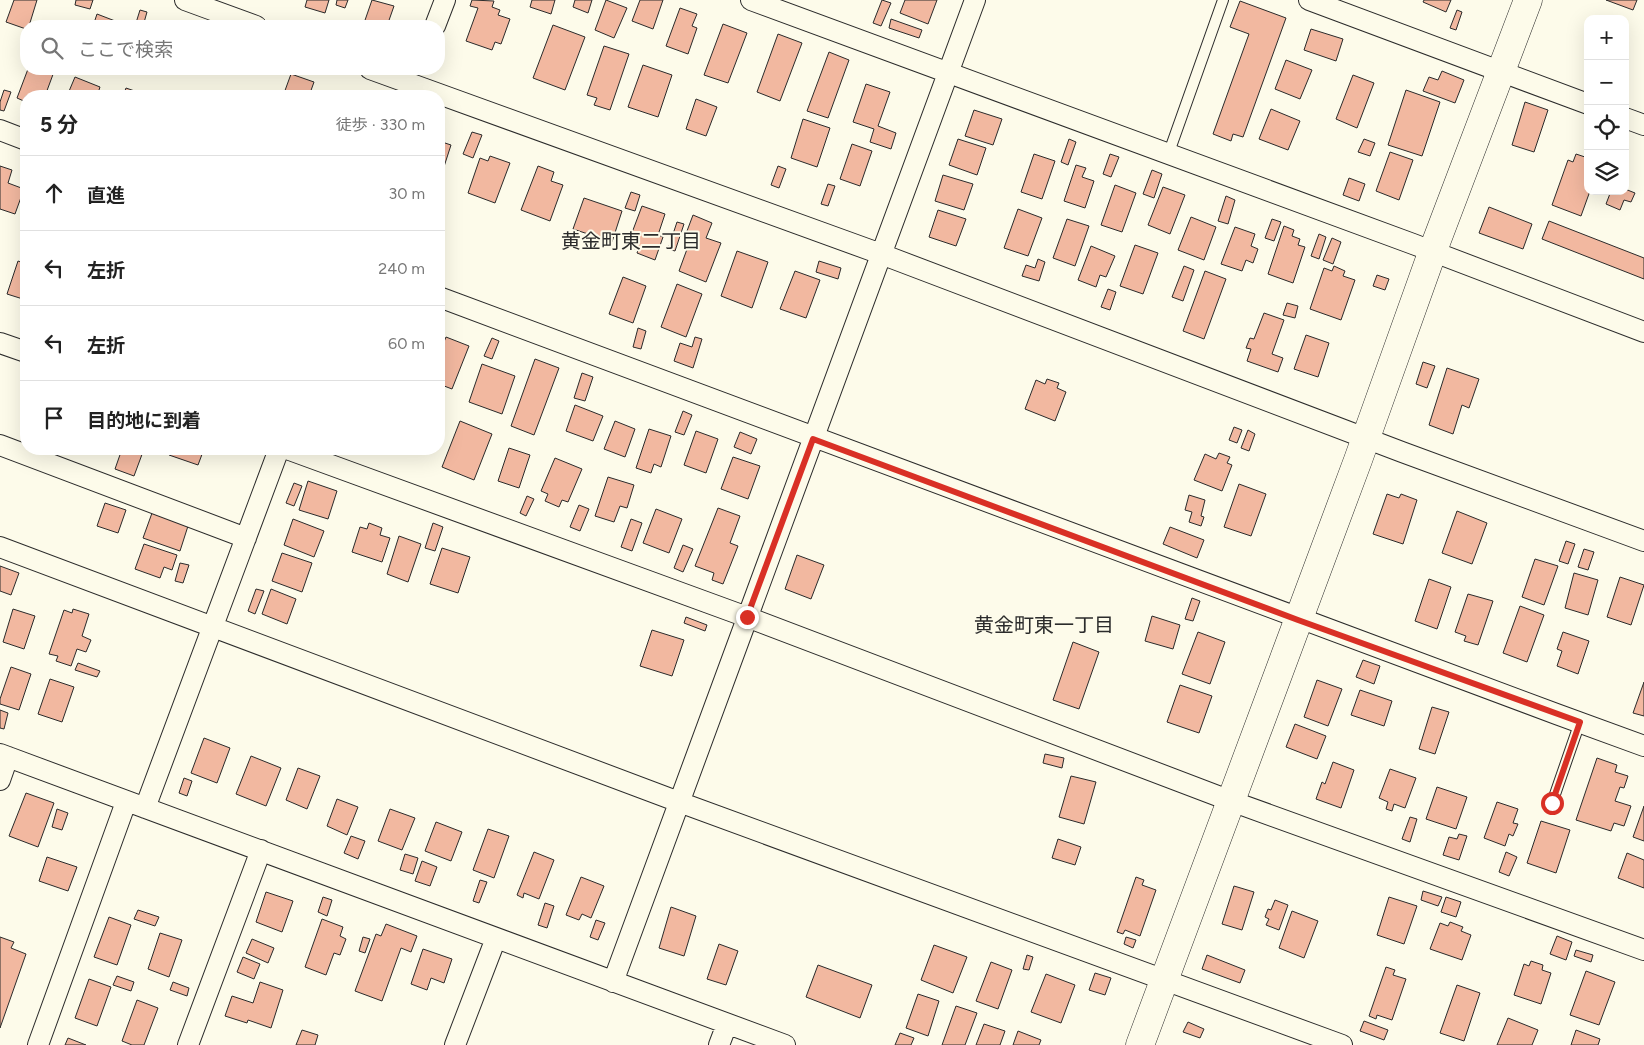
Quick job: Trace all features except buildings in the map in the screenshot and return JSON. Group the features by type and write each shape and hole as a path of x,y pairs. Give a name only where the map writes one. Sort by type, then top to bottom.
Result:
{"street":[{"path":"185,0 240,20"},
{"path":"438,20 445,0"},
{"path":"751,0 1644,332"},
{"path":"613,982 975,0"},
{"path":"1309,0 1584,103"},
{"path":"1140,1045 1366,438 1432,252 1528,0"},
{"path":"389,75 433,90"},
{"path":"445,94 881,254 1644,541"},
{"path":"1629,119 1644,125"},
{"path":"0,130 20,138"},
{"path":"445,299 1298,620 1644,746"},
{"path":"0,343 20,350"},
{"path":"0,445 20,453"},
{"path":"26,455 246,538"},
{"path":"145,808 278,455"},
{"path":"302,455 747,617 1231,801 1644,950"},
{"path":"0,547 679,802 1342,1045"},
{"path":"0,780 4,756 785,1045"},
{"path":"38,1045 126,802"},
{"path":"188,1045 261,850"},
{"path":"456,1045 496,938"},
{"path":"719,1045 727,1024"}],"lane":[{"path":"1168,155 1223,0"},
{"path":"1552,803 1580,722"}],"district":[{"name":"黄金町東二丁目","path":"631,241"},
{"name":"黄金町東一丁目","path":"1044,625"}],"route":[{"path":"747,617 813,439 1298,620 1580,722 1552,803"}]}
